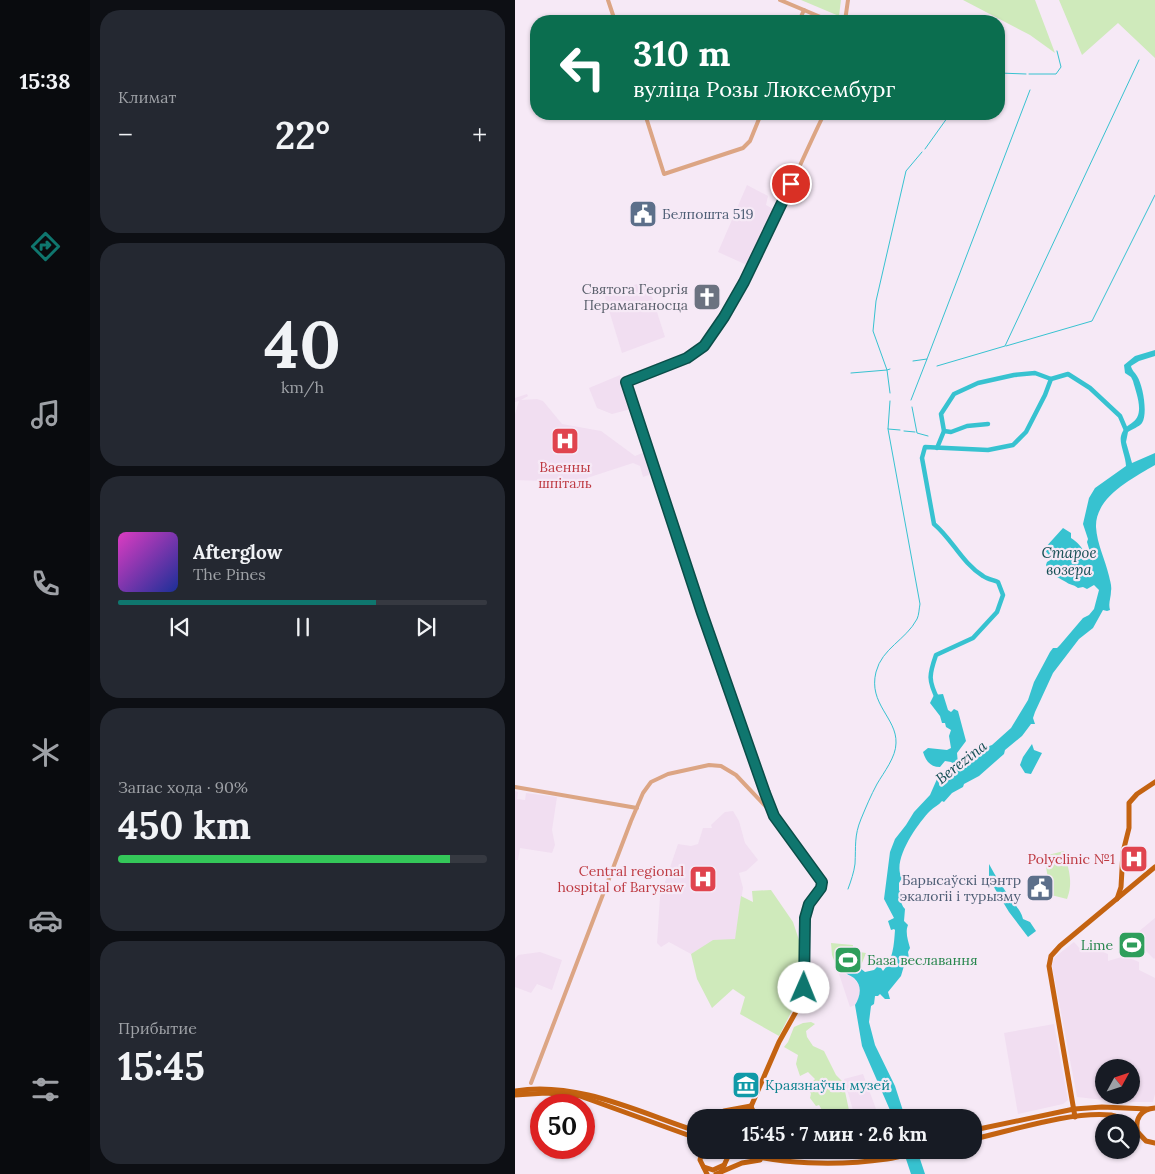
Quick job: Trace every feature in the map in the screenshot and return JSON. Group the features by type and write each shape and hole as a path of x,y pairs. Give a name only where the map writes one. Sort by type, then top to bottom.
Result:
{"main road":[{"path":"626,382 680,546 774,816 822,882 821,888 809,904 805,918 802,1002 779,1042 750,1109"},
{"path":"1117,899 1121,887 1123,852 1129,828 1129,803 1137,794 1155,782"},
{"path":"1075,1117 1049,960 1060,946 1155,867"},
{"path":"1121,887 1125,890 1129,889"},
{"path":"515,1091 529,1089 581,1092 687,1128"},
{"path":"515,1095 546,1093 580,1096 687,1135"},
{"path":"737,1109 751,1106"},
{"path":"982,1128 1074,1109 1152,1107"},
{"path":"1140,1116 1152,1107"},
{"path":"982,1137 1055,1120 1095,1116"},
{"path":"1140,1135 1146,1141 1155,1143"},
{"path":"701,1159 708,1174"},
{"path":"719,1173 727,1159"},
{"path":"719,1173 742,1163 773,1159 832,1163 887,1159"},
{"path":"703,1166 713,1170 725,1164"}],"street":[{"path":"608,0 613,15"},
{"path":"780,0 815,15"},
{"path":"846,15 848,0"},
{"path":"802,15 804,10"},
{"path":"647,120 664,174 743,148 750,141 759,120"},
{"path":"626,382 674,364 697,352 704,346 724,317 744,282 821,120"},
{"path":"531,1083 637,808 647,787 655,780 681,770 709,765 721,766 736,775 774,816"},
{"path":"515,787 637,808"},
{"path":"759,798 765,793"}],"shaded area":[{"path":"747,185 768,196 766,205 777,211 749,266 718,252"},
{"path":"647,281 665,337 622,353 604,294"},
{"path":"620,375 631,409 612,414 597,408 589,388"},
{"name":"Ваенны шпіталь","path":"527,394 528,396 521,400 537,399 543,401 562,424 601,431 635,456 645,452 652,474 643,477 640,466 633,463 587,478 587,488 570,488 569,482 515,480 515,414 519,401 515,402 515,398"},
{"path":"515,791 518,792 517,799 525,800 526,793 557,797 552,830 555,845 552,853 520,848 518,860 515,860"},
{"name":"Central regional hospital of Barysaw","path":"733,811 739,821 745,843 758,860 746,871 739,873 743,888 735,940 713,941 691,954 669,942 661,947 657,943 660,897 678,844 691,846 698,844 703,828 712,828 711,825 725,812"},
{"path":"1155,918 1155,958 1154,959 1132,937"},
{"path":"1074,942 1081,950 1089,943 1096,949 1108,954 1108,961 1125,956 1139,962 1139,970 1155,978 1155,1094 1153,1102 1140,1102 1140,1059 1095,1059 1095,1099 1077,1097 1052,965 1055,957"},
{"path":"540,952 562,960 552,990 537,984 531,993 515,987 515,959 518,955"},
{"path":"837,968 845,968 844,971 847,975 853,977 860,987 859,999 855,1005 850,1007"},
{"path":"1054,1024 1068,1100 1063,1104 1018,1114 1004,1033"},
{"path":"863,1074 876,1109 853,1109 844,1079"}],"green space":[{"path":"801,0 841,0 839,15"},
{"path":"963,0 1035,0 1055,53 1030,35 1005,22 1005,15 992,15"},
{"path":"1059,0 1155,0 1155,58 1118,23 1082,55"},
{"path":"1064,851 1070,881 1067,899 1051,895 1044,856"},
{"path":"771,890 793,922 800,943 800,995 779,1036 740,1014 745,997 733,989 712,1008 697,979 691,954 713,940 735,939 741,896 753,902 752,891"},
{"name":"База веславання","path":"831,943 853,945 853,951 866,953 860,968 848,965 845,968 837,968 832,955"},
{"path":"811,1022 815,1024 806,1031 807,1037 813,1046 824,1051 836,1075 843,1082 849,1109 821,1109 819,1105 816,1106 810,1098 811,1094 808,1087 815,1079 808,1072 800,1076 796,1064 798,1055 784,1047 794,1027"}],"water":[{"name":"Старое возера","path":"1155,350 1155,356 1139,361 1131,366 1141,386 1145,413 1142,423 1128,432 1126,442 1132,463 1155,453 1155,465 1126,482 1108,498 1097,516 1098,539 1111,585 1110,610 1103,610 1093,628 1079,639 1053,673 1035,712 1033,718 1035,724 1031,724 1022,736 1005,750 1004,754 979,776 964,784 963,787 952,793 944,802 942,801 930,811 913,833 903,852 900,862 902,878 899,883 899,890 905,909 904,921 908,925 909,958 906,959 901,976 888,992 890,999 885,999 880,994 875,996 874,1004 871,1006 869,1022 875,1045 895,1086 902,1109 890,1109 862,1046 855,1005 859,995 859,984 844,971 848,965 860,968 865,972 874,970 877,967 883,971 889,962 895,930 891,930 888,921 894,918 884,899 890,852 895,839 914,812 930,795 937,779 940,779 947,771 952,771 951,769 954,764 951,762 945,761 940,767 931,765 923,752 928,748 947,750 951,748 949,736 951,730 946,727 945,723 942,723 940,716 930,703 934,695 943,694 948,710 951,712 954,709 958,711 966,741 957,753 958,764 963,765 971,756 981,749 992,745 1011,728 1028,700 1034,682 1050,652 1053,648 1057,648 1083,618 1094,609 1099,590 1094,585 1087,589 1083,587 1078,588 1050,573 1046,565 1052,559 1044,549 1063,528 1071,533 1071,538 1079,545 1084,554 1090,552 1083,524 1089,498 1095,488 1126,466 1121,436 1124,429 1137,418 1139,403 1133,381 1125,373 1124,365 1135,356"},
{"path":"1032,744 1034,750 1042,753 1031,774 1025,773 1020,765"},
{"path":"989,864 1002,887 1020,911 1023,919 1030,922 1036,931 1028,937 1009,912 989,879"},
{"path":"906,1159 920,1159 925,1174 911,1174"}],"waterway":[{"path":"1029,74 1056,74 1061,67 1057,51"},
{"path":"937,366 1005,346 1139,60"},
{"path":"1005,73 1026,74"},
{"path":"927,359 1030,90"},
{"path":"925,149 946,120"},
{"path":"851,373 887,370 873,331 876,301 906,171 922,152"},
{"path":"1006,346 1092,321 1155,195"},
{"path":"911,400 927,359 913,361"},
{"path":"890,369 887,370 890,393"},
{"path":"937,448 944,431 941,414 954,394 978,383 1014,375 1035,373 1051,379"},
{"path":"938,700 931,682 932,668 936,655 973,638 997,612 1003,595 998,582 986,578 976,571 934,524 922,458 925,447 988,450 1013,445 1026,432 1051,379 1068,374 1090,388 1120,416 1126,430"},
{"path":"890,401 888,429 900,430"},
{"path":"912,407 917,433 928,436"},
{"path":"944,431 951,432 967,426 988,424"},
{"path":"848,889 855,867 857,831 873,792 894,754 896,743 892,726 876,693 876,672 883,657 907,633 918,617 920,604 888,429"},
{"path":"904,431 915,432"}],"place":[{"name":"Белпошта 519","path":"643,214"},
{"name":"Святога Георгія Перамаганосца","path":"707,297"},
{"name":"Ваенны шпіталь","path":"565,441"},
{"name":"Polyclinic №1","path":"1134,859"},
{"name":"Central regional hospital of Barysaw","path":"703,879"},
{"name":"Барысаўскі цэнтр экалогіі і турызму","path":"1040,888"},
{"name":"Lime","path":"1132,945"},
{"name":"База веславання","path":"848,960"},
{"name":"Краязнаўчы музей","path":"746,1085"}],"route":[{"path":"791,184 744,282 724,317 704,346 693,355 674,364 626,382 702,613 774,816 821,878 821,888 809,904 805,918 804,988"}],"water label":[{"name":"Berezina","path":"961,762"}]}
